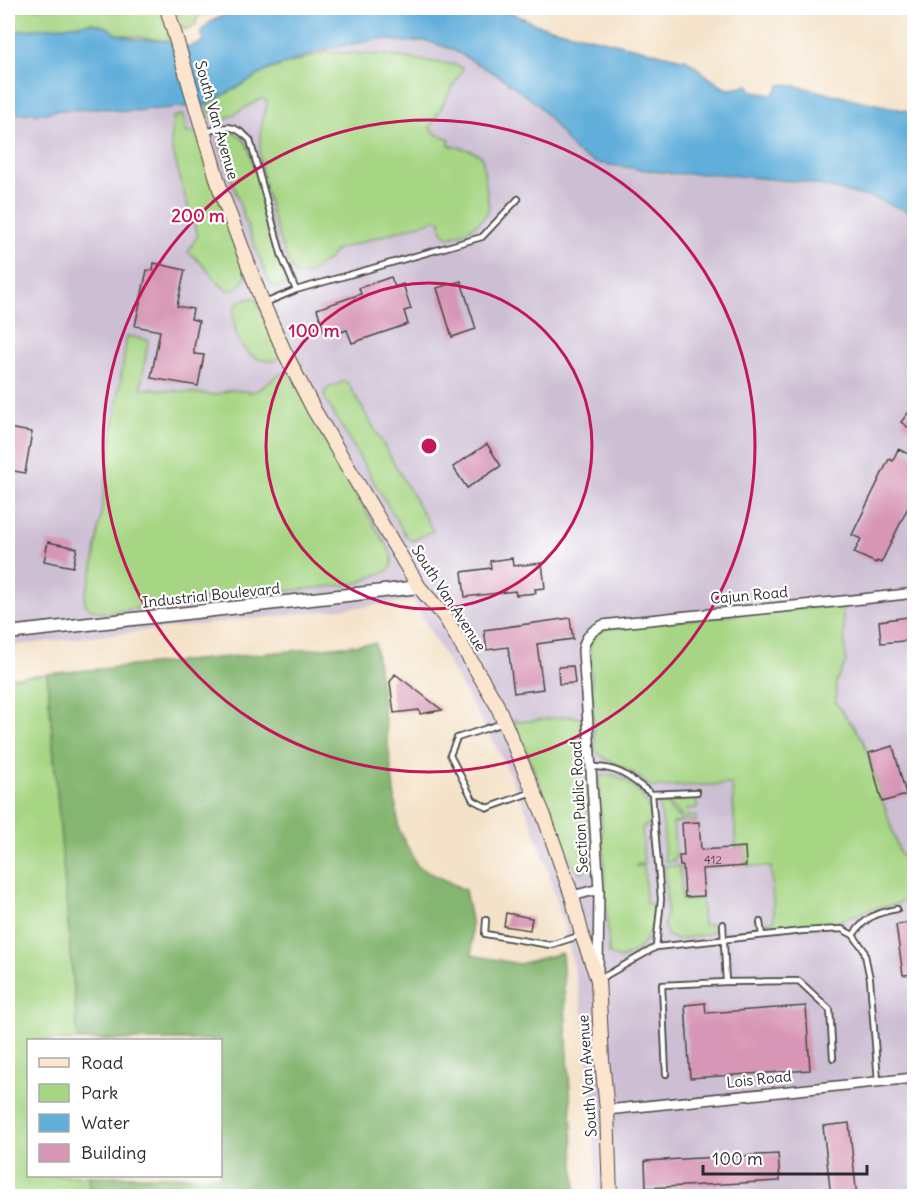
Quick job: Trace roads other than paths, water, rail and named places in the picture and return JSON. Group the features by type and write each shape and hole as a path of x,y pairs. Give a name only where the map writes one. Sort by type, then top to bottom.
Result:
{"main road":[{"name":"South Van Avenue","path":"168,11 220,192 263,304 314,410 419,587 445,617 506,722 534,791 572,896 582,935 598,980 608,1110 610,1197"}],"street":[{"name":"Industrial Boulevard","path":"8,633 419,587"},
{"name":"Cajun Road","path":"589,634 603,625 708,613 836,603 915,593"},
{"name":"Section Public Road","path":"589,634 585,639 583,650 599,889 598,980"},
{"path":"572,896 599,889"},
{"name":"Lois Road","path":"608,1110 915,1077"}],"lane":[{"path":"204,133 228,126 241,131 250,140 282,257 296,290"},
{"path":"263,304 296,290 482,237 518,199"},
{"path":"506,722 457,738 450,754 473,800 488,808 534,791"},
{"path":"591,767 609,767 622,773 652,794 697,792"},
{"path":"652,794 661,900 656,947"},
{"path":"853,935 864,920 888,910 897,909"},
{"path":"486,920 484,934 550,945 582,935"},
{"path":"760,922 762,935"},
{"path":"723,924 726,982"},
{"path":"598,980 656,947 842,929 853,935 864,950 870,979 878,1081"},
{"path":"666,1074 662,986 799,981 830,1010 832,1058"}],"water":[{"path":"238,8 492,8 496,11 510,12 538,25 687,60 728,89 748,85 754,92 773,95 780,85 787,84 907,111 914,114 914,214 873,198 801,181 719,174 672,174 596,163 575,152 539,106 499,76 451,49 426,41 405,42 381,39 326,49 268,70 204,106 121,112 108,109 8,114 8,32 92,23 136,39 169,41 188,47 204,39 200,32 212,21"}]}
